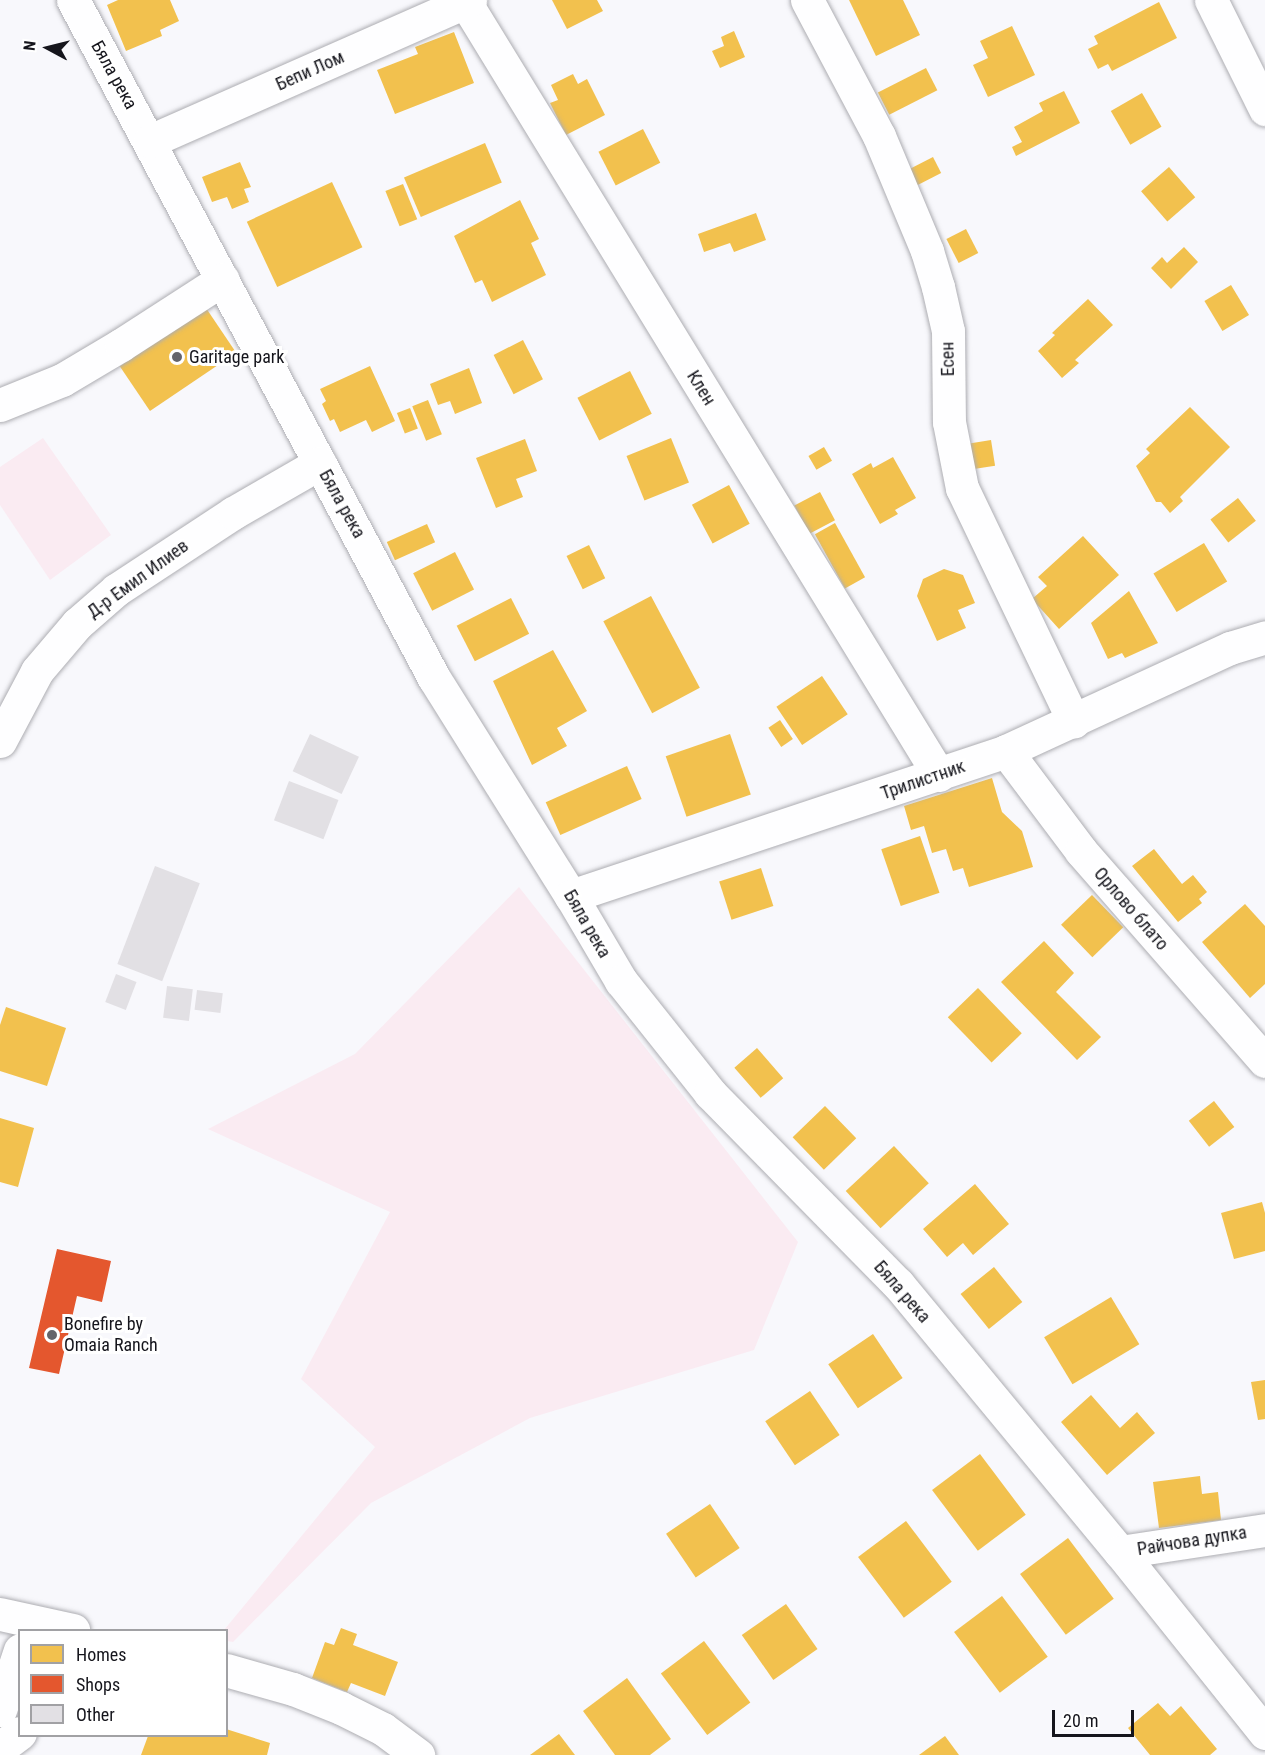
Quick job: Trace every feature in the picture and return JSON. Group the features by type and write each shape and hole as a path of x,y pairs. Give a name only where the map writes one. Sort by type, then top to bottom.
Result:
{"street":[{"name":"Бяла река","path":"73,0 434,678 571,896 621,981 710,1093 898,1284 1120,1552 1265,1733"},
{"name":"Есен","path":"807,0 879,136 927,251 939,287 948,332 949,422 962,488 1074,722"},
{"path":"1210,0 1265,109"},
{"name":"Бепи Лом","path":"150,141 466,1"},
{"name":"Клен","path":"466,1 939,775"},
{"path":"0,405 62,380 223,279"},
{"name":"Д-р Емил Илиев","path":"0,741 38,671 77,624 108,597 173,551 320,463"},
{"name":"Трилистник","path":"571,896 1006,751 1074,722 1230,648 1265,637"},
{"name":"Орлово блато","path":"1006,751 1081,851 1265,1061"},
{"name":"Райчова дупка","path":"1120,1552 1265,1530"},
{"path":"0,1710 18,1633"},
{"path":"228,1671 293,1689 341,1708 383,1730 418,1755"},
{"path":"0,1748 18,1734"}],"shaded area":[{"path":"43,438 111,535 50,580 0,505 0,467"},
{"path":"519,887 798,1242 754,1350 530,1418 371,1503 233,1642 228,1641 228,1629 225,1629 375,1447 301,1379 390,1212 208,1129 355,1054"}],"building: Homes":[{"path":"118,0 170,0 179,21 160,30 162,36 126,51 107,5"},
{"path":"552,0 597,0 603,11 567,29"},
{"path":"849,0 903,0 920,35 876,56"},
{"path":"1159,2 1177,38 1112,71 1108,64 1098,69 1088,49 1098,44 1094,36"},
{"path":"1012,26 1035,75 988,97 973,65 988,58 980,41"},
{"path":"734,31 745,57 720,68 712,51 724,46 721,37"},
{"path":"454,32 474,83 395,114 377,70 418,54 415,47"},
{"path":"926,68 937,90 889,115 878,93"},
{"path":"573,74 578,84 587,79 605,115 566,135 550,103 558,100 551,85"},
{"path":"1064,91 1080,123 1016,156 1012,147 1022,142 1014,127 1043,111 1039,103"},
{"path":"1142,93 1162,127 1130,145 1111,111"},
{"path":"643,129 660,163 616,186 598,152"},
{"path":"485,143 502,183 421,217 404,177"},
{"path":"933,157 941,173 915,186 907,170"},
{"path":"240,162 251,187 244,189 249,202 232,209 227,197 212,202 202,177"},
{"path":"1169,167 1195,197 1167,221 1141,191"},
{"path":"332,182 362,247 277,287 247,222"},
{"path":"403,184 417,219 400,226 385,191"},
{"path":"520,200 539,239 531,243 546,275 492,302 482,280 475,283 454,236"},
{"path":"756,213 766,240 734,252 730,243 704,252 698,234"},
{"path":"966,229 978,253 959,263 946,239"},
{"path":"1184,247 1198,262 1171,289 1151,268 1162,257 1167,263"},
{"path":"1231,285 1249,315 1222,331 1204,301"},
{"path":"1088,299 1113,325 1075,360 1079,363 1062,378 1038,351 1055,335 1052,333"},
{"name":"Garitage park","path":"206,308 236,353 150,411 120,366"},
{"path":"523,340 543,379 514,394 494,355"},
{"path":"370,366 395,421 372,432 366,420 340,432 334,419 330,421 322,404 326,401 320,389"},
{"path":"469,368 482,403 455,414 450,401 438,405 430,384"},
{"path":"630,371 652,414 599,441 577,398"},
{"path":"428,400 442,434 426,441 412,406"},
{"path":"1190,407 1230,447 1180,497 1183,501 1170,513 1161,502 1156,502 1136,466 1150,453 1146,449"},
{"path":"410,408 418,429 405,434 397,413"},
{"path":"671,438 689,483 644,500 626,456"},
{"path":"525,439 537,471 516,479 523,497 496,508 476,458"},
{"path":"991,440 995,466 967,470 963,444"},
{"path":"824,447 832,461 816,470 808,456"},
{"path":"893,457 916,498 895,510 898,514 880,524 852,474 871,463 873,468"},
{"path":"729,485 750,524 713,544 692,505"},
{"path":"820,492 835,520 809,534 794,506"},
{"path":"1238,498 1256,521 1228,542 1210,520"},
{"path":"835,523 865,577 845,588 815,534"},
{"path":"427,524 435,542 395,560 387,542"},
{"path":"1083,536 1119,575 1059,629 1032,599 1047,586 1038,577"},
{"path":"1204,543 1227,582 1177,612 1153,573"},
{"path":"589,545 605,578 583,589 567,556"},
{"path":"455,552 474,589 432,611 413,573"},
{"path":"944,569 963,575 975,603 958,610 966,628 937,641 917,596 923,579"},
{"path":"1129,591 1158,643 1125,658 1122,653 1108,659 1091,623"},
{"path":"651,596 700,688 652,713 603,621"},
{"path":"511,598 529,634 475,661 457,626"},
{"path":"553,650 587,711 557,728 567,746 532,765 493,681"},
{"path":"822,676 848,714 802,745 776,707"},
{"path":"780,720 793,739 781,747 768,728"},
{"path":"730,734 751,795 687,817 666,756"},
{"path":"627,766 642,799 560,835 546,802"},
{"path":"992,778 1002,812 1022,831 1033,867 969,887 963,868 953,871 946,849 932,853 924,826 911,830 904,806"},
{"path":"920,836 940,893 901,906 881,849"},
{"path":"1154,849 1182,884 1193,875 1207,892 1199,899 1202,903 1178,922 1132,866"},
{"path":"761,868 773,906 732,920 719,882"},
{"path":"1092,895 1123,927 1092,957 1061,925"},
{"path":"1245,904 1265,926 1265,984 1250,998 1202,942"},
{"path":"1044,941 1074,973 1056,992 1101,1037 1077,1060 1001,982"},
{"path":"978,988 1022,1033 992,1062 948,1017"},
{"path":"6,1007 66,1028 47,1086 0,1071 0,1025"},
{"path":"757,1048 783,1078 761,1098 734,1068"},
{"path":"1214,1101 1234,1127 1209,1147 1189,1121"},
{"path":"825,1106 856,1138 824,1170 793,1137"},
{"path":"0,1118 34,1128 18,1187 0,1182"},
{"path":"894,1146 929,1183 881,1228 846,1191"},
{"path":"975,1184 1009,1224 973,1255 963,1243 947,1257 923,1229"},
{"path":"1262,1202 1265,1213 1265,1251 1234,1259 1221,1213"},
{"path":"994,1267 1022,1302 989,1329 961,1294"},
{"path":"1111,1297 1139,1344 1072,1384 1044,1337"},
{"path":"873,1334 903,1378 858,1408 828,1364"},
{"path":"1265,1380 1265,1419 1258,1420 1251,1382"},
{"path":"810,1391 840,1435 795,1465 765,1421"},
{"path":"1091,1395 1120,1428 1137,1412 1155,1433 1107,1475 1061,1422"},
{"path":"980,1454 1026,1515 978,1551 932,1490"},
{"path":"1200,1476 1202,1494 1218,1492 1221,1520 1159,1528 1153,1482"},
{"path":"710,1504 740,1548 696,1578 666,1534"},
{"path":"906,1521 952,1582 904,1618 858,1557"},
{"path":"1068,1538 1114,1599 1066,1635 1020,1574"},
{"path":"1002,1596 1048,1657 1000,1693 954,1632"},
{"path":"786,1604 818,1649 773,1680 742,1635"},
{"path":"341,1628 357,1634 353,1645 398,1662 385,1696 351,1683 347,1692 312,1678 325,1642 334,1645"},
{"path":"704,1641 750,1702 707,1735 661,1673"},
{"path":"627,1678 671,1739 650,1755 615,1755 583,1711"},
{"path":"1158,1703 1170,1716 1181,1706 1217,1749 1210,1755 1150,1755 1128,1728"},
{"path":"228,1730 270,1743 267,1755 141,1755 148,1737 228,1737"},
{"path":"559,1734 575,1755 530,1755"},
{"path":"945,1736 959,1755 919,1755"}],"building: Shops":[{"name":"Bonefire by Omaia Ranch","path":"57,1249 111,1261 102,1302 77,1296 59,1374 29,1368"}],"building: Other":[{"path":"310,734 359,757 342,794 293,771"},
{"path":"289,781 338,800 323,839 274,820"},
{"path":"155,866 200,883 162,981 117,964"},
{"path":"116,974 137,982 126,1010 105,1002"},
{"path":"167,986 193,989 189,1021 163,1018"},
{"path":"197,990 223,993 220,1013 195,1010"}],"place":[{"name":"Garitage park","path":"177,357"},
{"name":"Bonefire by Omaia Ranch","path":"52,1335"}]}
